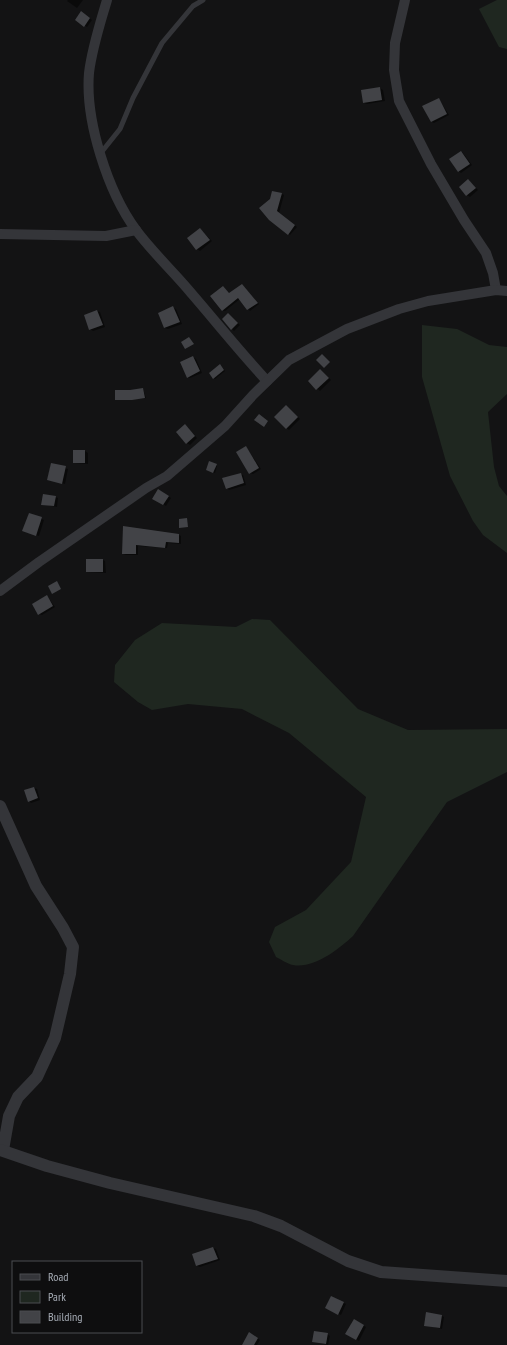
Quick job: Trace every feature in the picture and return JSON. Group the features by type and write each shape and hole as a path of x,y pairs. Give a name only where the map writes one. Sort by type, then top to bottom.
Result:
{"street":[{"path":"107,0 93,46 89,75 90,106 100,154 110,184 136,230 192,293 228,339 266,381"},
{"path":"405,0 395,43 394,70 399,101 431,164 464,220 486,253 493,273 496,290"},
{"path":"0,234 106,236 136,230"},
{"path":"0,591 39,562 146,488 167,476 225,426 266,381 289,360 347,328 399,309 428,301 496,290 507,291"},
{"path":"0,806 36,886 63,928 73,947 70,974 55,1038 37,1077 18,1097 9,1116 1,1150 47,1166 110,1183 254,1216 281,1226 348,1261 381,1272 507,1281"}],"lane":[{"path":"100,154 120,129 133,98 162,43 192,6 203,0"}],"green space":[{"path":"497,0 507,0 507,49 499,47 479,9"},
{"path":"422,325 457,329 489,345 507,347 507,394 488,412 494,467 499,486 507,496 507,553 483,535 473,521 450,476 422,377"},
{"path":"252,619 270,620 358,709 408,730 507,729 507,772 447,802 353,936 341,947 326,957 309,964 293,965 286,963 276,957 269,942 275,927 306,910 351,862 366,797 289,733 242,709 188,704 152,710 138,702 114,682 115,665 135,640 162,623 236,627"}],"building":[{"path":"81,11 90,18 84,27 75,20"},
{"path":"380,87 382,100 363,103 361,90"},
{"path":"439,98 447,114 431,122 422,106"},
{"path":"461,151 470,164 458,172 449,159"},
{"path":"468,179 476,188 466,196 459,187"},
{"path":"272,191 282,193 277,211 295,225 288,235 269,220 259,208 270,199"},
{"path":"200,228 210,240 196,250 187,238"},
{"path":"242,284 258,303 247,310 238,298 222,311 210,296 223,286 229,293"},
{"path":"173,306 180,322 164,328 158,313"},
{"path":"97,310 103,325 89,330 84,315"},
{"path":"228,313 238,323 231,330 222,319"},
{"path":"189,337 194,344 185,349 181,342"},
{"path":"322,354 330,362 324,368 316,360"},
{"path":"193,356 200,371 187,378 180,362"},
{"path":"220,364 224,370 213,379 209,373"},
{"path":"320,369 329,378 316,390 308,381"},
{"path":"143,388 145,398 115,400 115,390"},
{"path":"286,405 298,417 286,429 274,417"},
{"path":"259,414 268,421 264,427 254,420"},
{"path":"185,424 195,436 186,444 176,432"},
{"path":"246,446 259,468 249,474 236,452"},
{"path":"73,450 85,450 85,463 73,463"},
{"path":"209,461 217,464 213,473 206,470"},
{"path":"51,463 66,466 62,484 47,480"},
{"path":"241,473 244,483 226,489 222,478"},
{"path":"158,489 169,496 163,505 152,499"},
{"path":"43,494 56,496 54,506 41,505"},
{"path":"29,513 42,517 36,536 22,531"},
{"path":"187,518 188,527 179,528 179,519"},
{"path":"123,526 179,534 179,543 166,542 165,548 136,545 136,554 122,554"},
{"path":"86,559 103,559 103,572 86,572"},
{"path":"57,581 61,589 52,594 48,586"},
{"path":"47,595 53,606 38,615 32,604"},
{"path":"34,787 38,798 28,802 24,790"},
{"path":"213,1247 218,1259 196,1266 192,1254"},
{"path":"331,1296 344,1302 338,1315 325,1308"},
{"path":"426,1312 442,1315 440,1328 424,1326"},
{"path":"354,1319 364,1325 356,1340 345,1334"},
{"path":"314,1331 328,1333 326,1344 312,1342"},
{"path":"249,1332 258,1338 254,1345 242,1345"}]}
